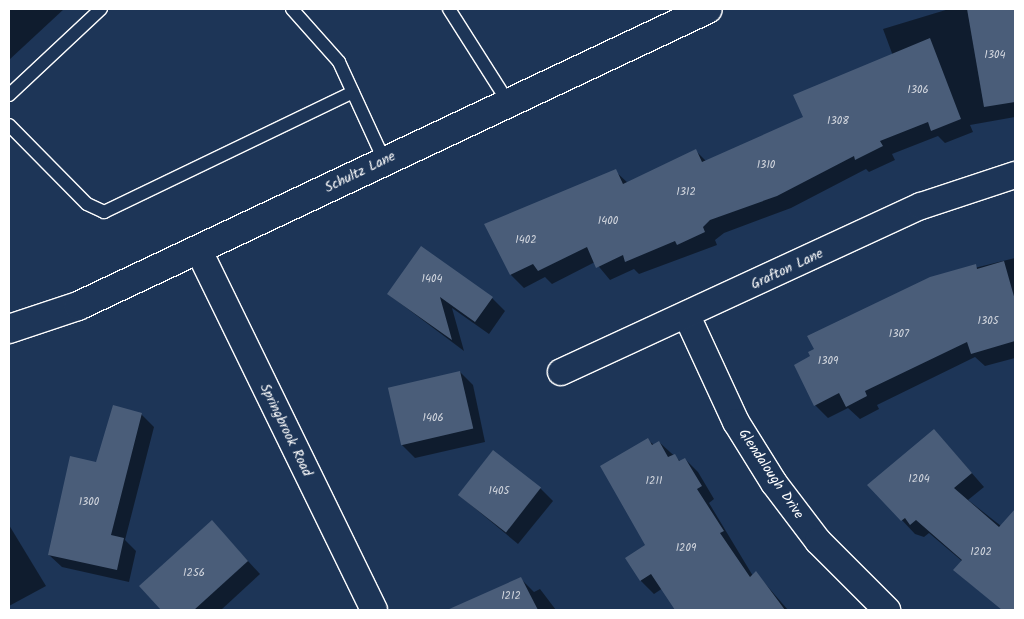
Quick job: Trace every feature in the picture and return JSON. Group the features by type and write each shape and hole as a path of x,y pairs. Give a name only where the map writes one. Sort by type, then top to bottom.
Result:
{"street":[{"name":"Schultz Lane","path":"9,329 78,306 199,250 384,160 708,9"},
{"name":"Grafton Lane","path":"561,372 687,316 920,206 1015,175"},
{"name":"Springbrook Road","path":"199,250 374,610"},
{"name":"Glendalough Drive","path":"687,316 736,422 774,483 818,541 887,610"}],"lane":[{"path":"9,95 101,9"},
{"path":"292,9 339,62 384,160"},
{"path":"449,9 508,102"},
{"path":"9,125 87,204 104,212 353,92"}],"building":[{"path":"967,9 1015,9 1015,102 984,107"},
{"path":"930,38 961,119 931,131 928,122 880,141 883,146 855,160 854,156 777,196 710,220 703,227 705,232 677,245 675,241 625,262 623,255 596,268 587,247 538,271 533,264 510,275 484,224 616,169 623,184 696,149 702,162 803,117 793,95"},
{"path":"421,246 493,297 475,322 440,297 452,340 387,294"},
{"path":"1004,261 1015,300 1015,341 971,354 967,342 865,391 867,396 846,407 839,393 814,406 794,365 810,356 808,352 814,349 807,336 930,277 976,264 977,269"},
{"path":"460,371 473,428 401,445 388,388"},
{"path":"113,405 142,413 111,535 124,538 117,570 48,555 70,456 96,462"},
{"path":"934,429 972,473 954,488 999,527 1015,509 1015,610 1002,610 953,570 962,560 916,520 910,525 905,518 901,521 867,485"},
{"path":"648,438 652,445 659,441 668,457 675,454 679,461 685,458 702,486 697,489 724,531 720,533 750,577 756,571 785,610 675,610 651,574 640,581 625,558 645,545 600,466"},
{"path":"493,450 541,488 506,532 458,495"},
{"path":"212,520 248,561 194,610 161,610 139,586"},
{"path":"521,577 538,610 447,610"}]}
